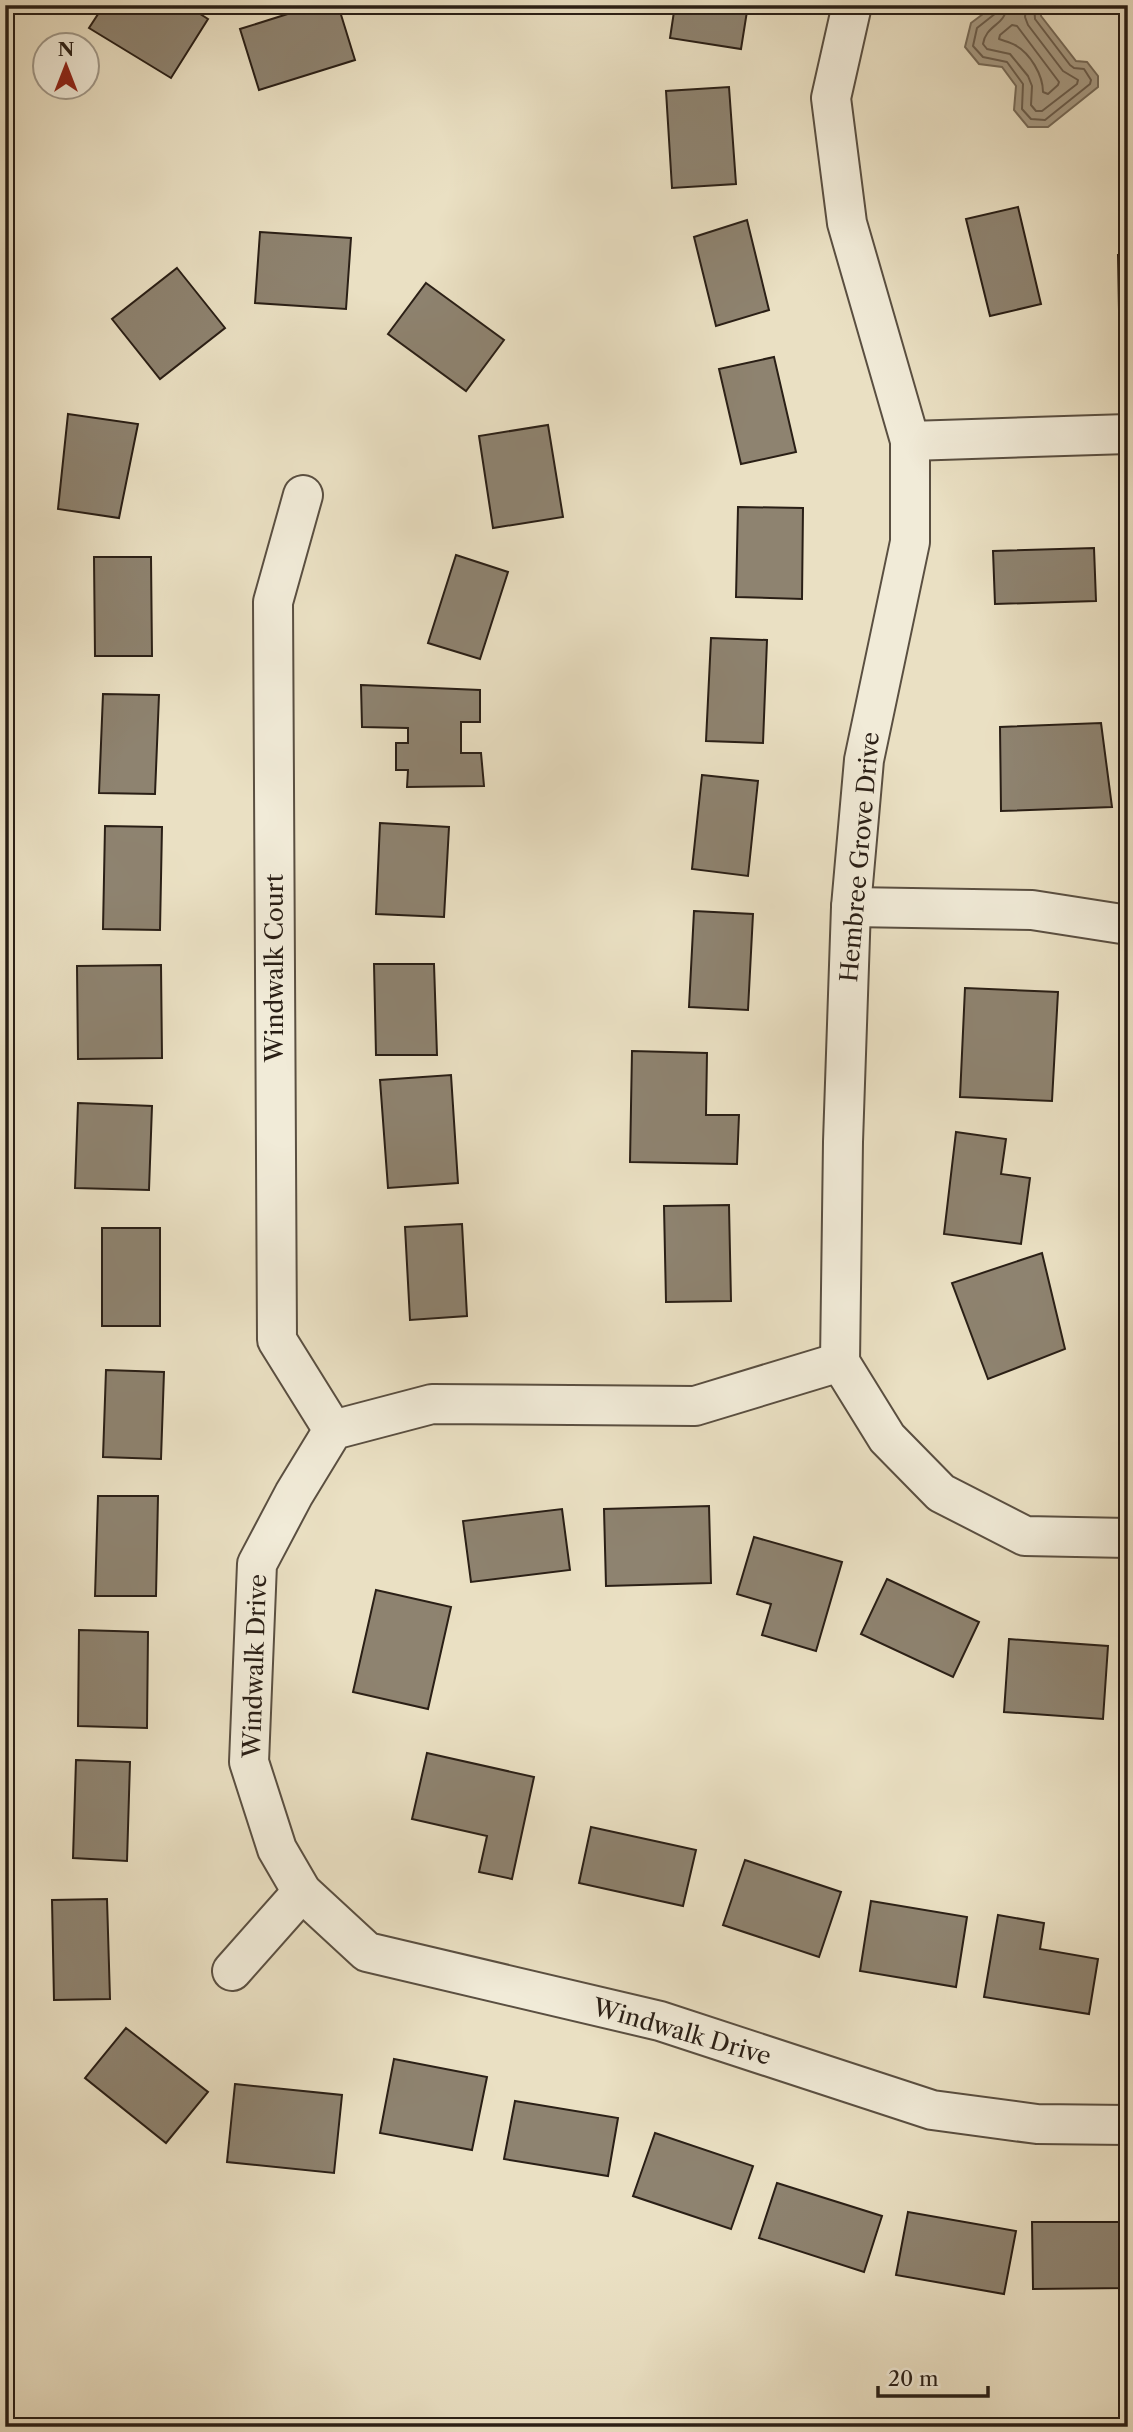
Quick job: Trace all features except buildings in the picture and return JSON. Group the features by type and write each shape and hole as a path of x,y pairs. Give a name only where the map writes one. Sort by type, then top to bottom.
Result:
{"street":[{"name":"Hembree Grove Drive","path":"840,1362 843,1142 851,906 864,760 910,542 910,441 847,223 831,97 852,5"},
{"path":"910,441 1128,434"},
{"name":"Windwalk Court","path":"303,495 273,602 278,1340 332,1430"},
{"path":"851,906 1032,910 1128,925"},
{"path":"332,1430 432,1404 695,1406 840,1362 887,1438 941,1493 1025,1536 1128,1538"},
{"name":"Windwalk Drive","path":"332,1430 257,1564 249,1762 278,1849 302,1892 368,1952 660,2021 932,2110 1037,2124 1128,2125"},
{"path":"233,1971 302,1892"}],"water":[{"path":"995,5 1041,5 1041,16 1076,61 1087,62 1098,76 1098,87 1048,127 1028,127 1014,110 1016,86 1002,67 979,64 965,47 971,23"}]}
